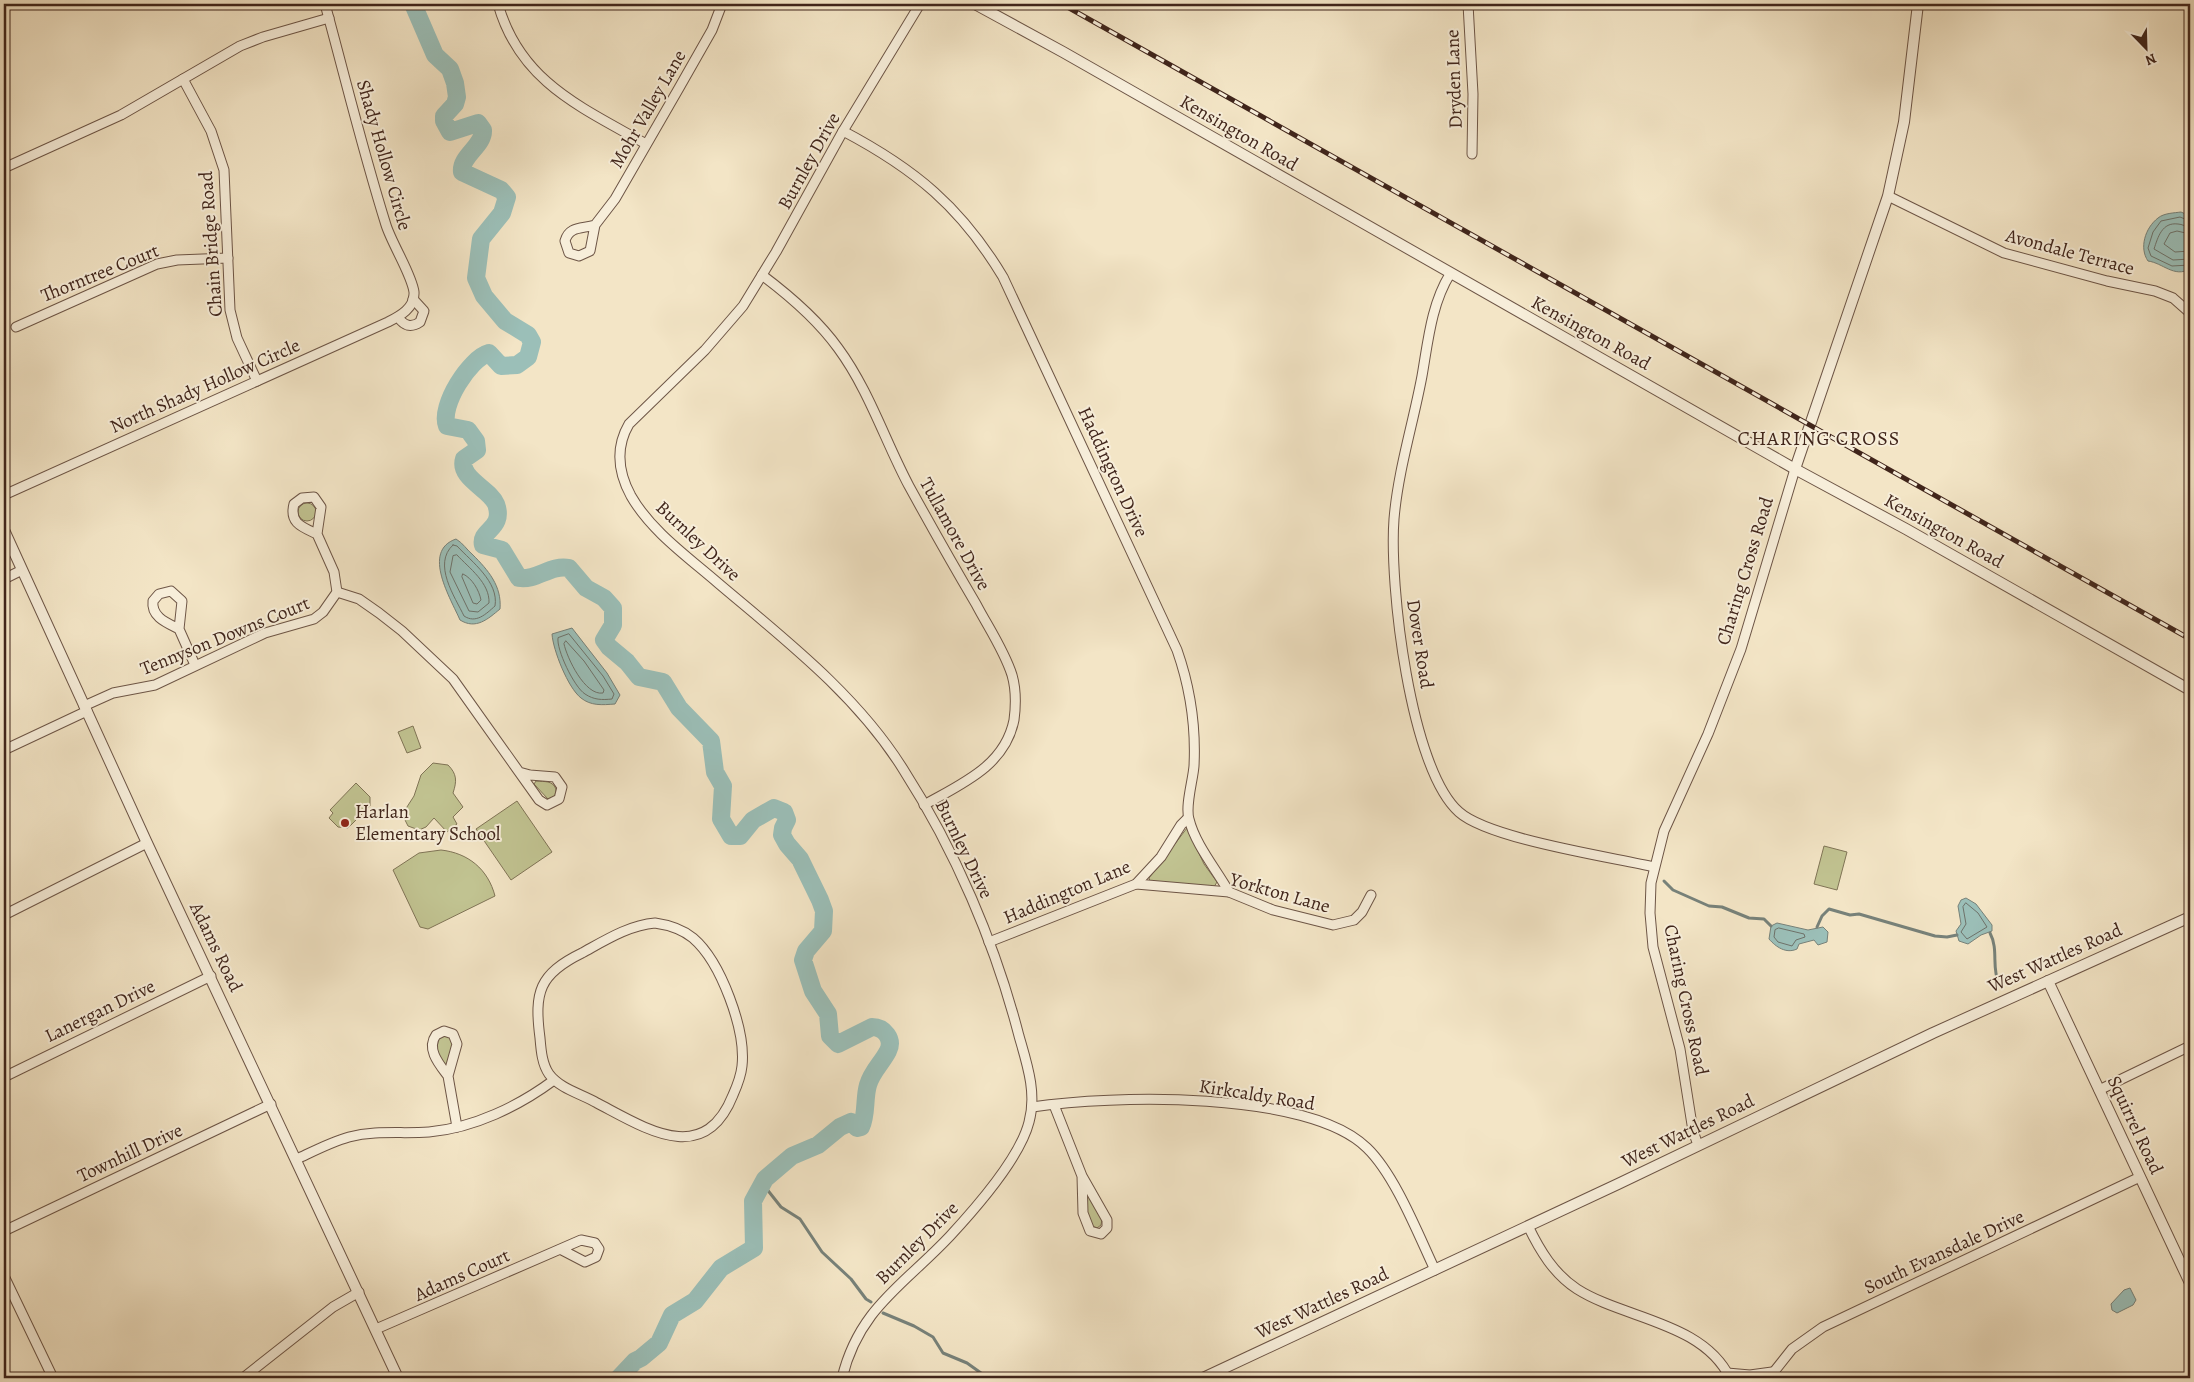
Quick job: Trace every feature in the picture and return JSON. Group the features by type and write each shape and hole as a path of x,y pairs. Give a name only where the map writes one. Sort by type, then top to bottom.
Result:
{"street":[{"name":"Shady Hollow Circle","path":"324,4 383,214 397,254 411,283 413,299 424,311 420,322 412,326 406,325 398,317"},
{"path":"498,4 517,48 540,78 568,100 646,144"},
{"name":"Mohr Valley Lane","path":"595,225 608,210 709,36 722,4"},
{"name":"Burnley Drive","path":"842,1378 854,1343 866,1320 891,1291 943,1243 978,1203 1023,1140 1032,1107 1032,1088 1026,1058 1013,1012 989,942 958,872 924,805 898,760 851,700 666,537 642,512 631,495 623,476 619,449 622,437 629,424 706,350 743,306 843,131 920,4"},
{"name":"Kensington Road","path":"975,4 1063,52 1795,469 2190,690"},
{"name":"Dryden Lane","path":"1468,4 1473,94 1472,154"},
{"name":"Charing Cross Road","path":"1698,1145 1693,1131 1680,1050 1653,947 1650,913 1654,867 1664,831 1708,734 1730,679 1795,469 1888,196 1904,122 1918,4"},
{"path":"4,168 121,115 250,42 328,18"},
{"name":"Chain Bridge Road","path":"183,79 211,131 221,160 226,187 229,298 233,322 257,381"},
{"name":"Haddington Drive","path":"843,131 900,164 945,201 969,226 1003,277 1153,595 1185,672 1190,698 1194,744 1188,818 1204,852 1229,892"},
{"name":"Avondale Terrace","path":"1888,196 2004,253 2107,281 2155,291 2173,298 2190,312"},
{"name":"Thorntree Court","path":"16,326 157,264 177,260 228,258"},
{"name":"Dover Road","path":"1450,274 1437,301 1426,349 1398,491 1393,542 1394,577 1403,650 1414,705 1431,766 1444,794 1452,806 1476,823 1527,839 1654,867"},
{"name":"Tullamore Drive","path":"762,275 822,328 848,364 909,485 997,642 1012,675 1016,703 1014,720 1009,735 997,756 979,773 924,805"},
{"name":"North Shady Hollow Circle","path":"4,495 398,317 404,313 413,299"},
{"name":"Adams Road","path":"4,530 147,843 297,1159 398,1378"},
{"path":"317,534 334,572 337,592 369,605 402,631 447,673 460,689 519,772 543,804 552,804 559,799 562,787 555,777 530,776 519,772"},
{"path":"4,579 22,570"},
{"name":"Tennyson Downs Court","path":"4,750 113,693 155,684 265,633 314,619 327,608 337,592"},
{"path":"179,629 195,665"},
{"name":"Haddington Lane","path":"989,942 1136,884 1161,857 1181,825 1188,818"},
{"path":"4,915 147,843"},
{"name":"Yorkton Lane","path":"1136,884 1229,892 1273,910 1333,925 1354,920 1362,912 1371,895"},
{"name":"West Wattles Road","path":"1203,1378 2048,981 2190,917"},
{"path":"648,924 674,927 699,944 728,996 741,1041 742,1067 739,1079 730,1102 719,1119 706,1130 692,1136 662,1135 642,1128 554,1080 544,1062 537,1011 542,985 556,968 605,941 648,924"},
{"name":"Lanergan Drive","path":"4,1077 211,976"},
{"name":"Squirrel Road","path":"2048,981 2190,1283"},
{"path":"2099,1090 2190,1046"},
{"path":"448,1076 457,1127"},
{"path":"297,1159 350,1137 384,1132 427,1132 457,1127 523,1101 554,1080"},
{"name":"Kirkcaldy Road","path":"1054,1105 1109,1100 1207,1102 1283,1112 1338,1129 1362,1144 1381,1164 1436,1270"},
{"name":"Townhill Drive","path":"4,1231 271,1104"},
{"path":"1032,1107 1054,1105 1082,1176 1108,1220 1107,1228 1101,1234 1090,1231 1084,1221 1082,1176"},
{"name":"South Evansdale Drive","path":"1771,1375 1799,1343 1823,1327 2140,1177"},
{"path":"1528,1226 1538,1247 1557,1272 1567,1281 1598,1299 1680,1333 1706,1350 1728,1376 1771,1375"},
{"name":"Adams Court","path":"376,1329 562,1250"},
{"path":"4,1276 53,1378"},
{"path":"243,1378 333,1307 359,1292"}],"green space":[{"path":"307,503 313,506 316,512 313,518 307,521 301,518 298,512 301,506"},
{"path":"413,726 421,748 407,753 398,732"},
{"path":"433,763 448,765 453,771 456,781 453,793 463,807 453,817 457,824 447,832 434,818 426,827 419,830 408,826 404,818 405,810 414,796 421,775"},
{"path":"536,781 552,784 556,789 555,796 548,799 534,784"},
{"path":"356,783 370,797 370,806 348,828 338,827 329,818 333,813 330,810"},
{"path":"517,801 552,852 511,880 476,829"},
{"path":"1187,828 1204,864 1217,882 1214,887 1150,881 1149,878"},
{"path":"1824,846 1847,852 1837,890 1814,884"},
{"path":"441,850 460,855 476,864 492,886 495,896 428,929 420,927 393,870 419,853"},
{"path":"444,1036 450,1037 454,1043 447,1066 437,1050 438,1039"},
{"path":"1086,1191 1102,1219 1101,1225 1097,1228 1088,1224"}],"water":[{"path":"2181,212 2190,216 2190,269 2179,272 2148,261 2145,256 2144,244 2153,222 2160,216"},
{"path":"456,539 489,573 499,593 500,609 486,620 477,624 466,623 460,620 442,576 441,554 446,545"},
{"path":"572,628 607,673 620,695 615,704 593,704 581,698 566,678 558,659 552,634"},
{"path":"1966,898 1976,904 1992,925 1992,931 1981,935 1968,944 1959,941 1956,931 1961,924 1958,906 1961,900"},
{"path":"1777,923 1808,930 1823,927 1828,932 1827,942 1818,945 1814,940 1799,944 1797,949 1789,951 1782,949 1769,939 1771,926"},
{"path":"2130,1288 2136,1300 2133,1305 2117,1313 2112,1310 2111,1304 2124,1290"}],"waterway":[{"path":"413,4 435,55 450,69 455,83 457,97 455,104 444,116 444,121 450,132 478,123 483,130 480,141 462,166 462,172 501,190 507,197 502,213 481,239 476,278 484,296 505,321 528,335 532,342 528,357 517,365 501,366 489,353 481,357 465,373 452,395 448,407 447,426 468,430 476,441 477,450 464,459 463,466 470,478 488,493 496,504 497,519 485,536 483,545 502,550 519,578 531,577 556,568 569,568 586,588 604,598 613,608 613,625 604,640 609,647 627,662 639,677 663,682 679,708 711,741 715,772 723,786 721,819 731,836 740,836 753,820 774,808 784,812 787,820 782,835 800,859 824,911 823,931 806,951 803,960 813,991 828,1014 830,1036 838,1044 872,1027 884,1031 890,1042 888,1051 872,1075 868,1085 861,1127 857,1128 851,1122 840,1127 818,1145 792,1156 765,1179 753,1201 754,1248 721,1268 695,1301 672,1315 659,1343 635,1361 619,1378"},
{"path":"1664,881 1673,890 1709,906 1722,907 1749,918 1764,919 1771,926"},
{"path":"1817,927 1822,916 1829,909 1850,915 1859,914 1935,936 1947,937 1957,935"},
{"path":"1990,933 1993,939 1995,971 1999,984"},
{"path":"762,1183 781,1207 800,1219 822,1252 851,1279 866,1299 871,1302"},
{"path":"883,1313 914,1326 933,1337 943,1353 967,1363 988,1378"}],"railway":[{"path":"1062,4 2190,639"}],"place":[{"name":"Harlan Elementary School","path":"345,823"}],"district":[{"name":"CHARING CROSS","path":"1819,438"}]}
